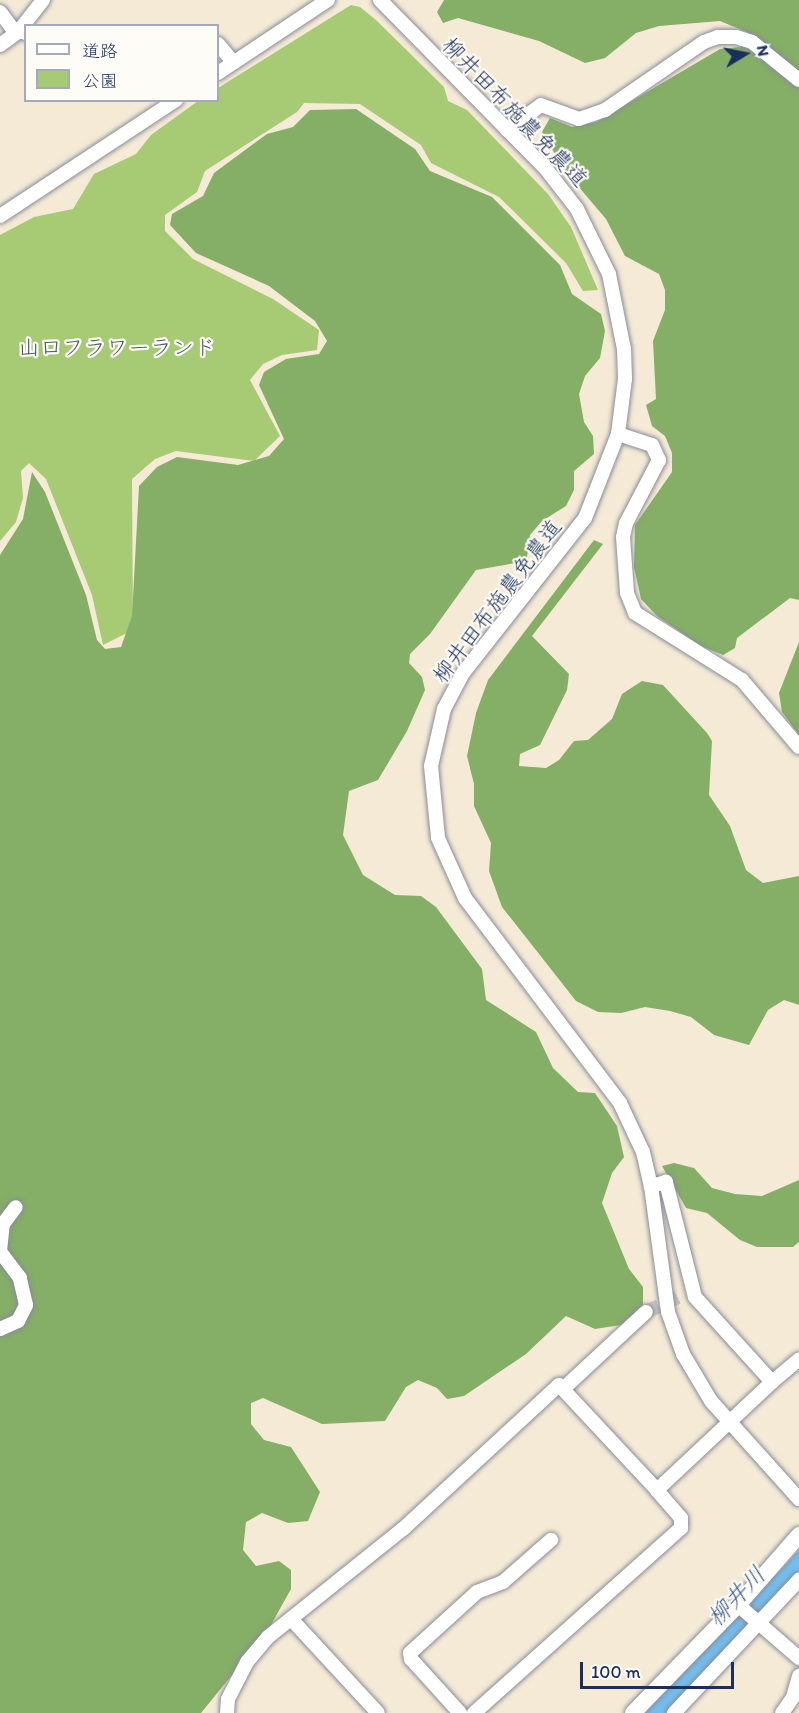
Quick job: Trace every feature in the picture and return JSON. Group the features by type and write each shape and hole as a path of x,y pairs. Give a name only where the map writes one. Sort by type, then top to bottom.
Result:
{"main road":[{"path":"633,1713 740,1607 799,1535"}],"street":[{"path":"28,24 43,0"},
{"path":"219,72 328,0"},
{"name":"柳井田布施農免農道","path":"380,0 546,169 577,209 609,274 624,349 625,379 618,434 585,518 452,692 434,744 430,788 438,838 453,877 620,1103 643,1152 651,1186 662,1274 675,1334 694,1376 729,1423 799,1499"},
{"path":"0,12 22,33 0,45"},
{"path":"507,130 541,105 579,118 605,110 704,42 718,37 736,37 752,42 799,80"},
{"path":"219,45 233,62"},
{"path":"0,216 173,102"},
{"path":"618,434 652,445 659,460 625,530 630,604 645,621 742,680 799,747"},
{"path":"651,1186 666,1182 688,1291 772,1382"},
{"path":"0,1329 18,1321 26,1305 20,1278 0,1251 3,1224 16,1207"},
{"path":"563,1389 646,1312"},
{"path":"657,1490 799,1359"},
{"path":"226,1713 228,1699 247,1662 268,1637 284,1623 293,1621 359,1561 403,1529 559,1385 681,1518 681,1528 474,1713"},
{"path":"460,1713 411,1659 410,1653 477,1592 503,1582 551,1540"},
{"path":"674,1713 799,1580"},
{"path":"740,1607 799,1658"},
{"path":"293,1621 378,1713"},
{"path":"782,1713 793,1697 799,1676"}],"green space":[{"path":"444,0 799,0 799,600 790,598 737,638 735,648 723,655 701,646 657,616 641,599 634,567 635,525 672,472 672,453 665,436 652,426 646,405 656,399 653,341 665,310 665,290 659,274 625,256 606,219 566,172 542,132 550,118 572,127 596,122 720,49 740,47 749,33 720,21 659,26 636,33 605,58 585,63 539,41 458,18 443,23 437,12"},
{"name":"山口フラワーランド","path":"351,5 360,7 444,87 448,101 467,110 548,194 571,227 598,290 583,291 566,263 499,197 431,163 421,145 360,104 304,103 297,112 205,171 197,192 165,215 165,231 193,259 273,299 319,330 317,350 282,355 263,364 250,380 280,436 254,461 176,451 155,459 132,479 133,630 103,645 92,595 46,479 29,463 21,471 23,498 16,522 0,541 0,235 34,217 73,209 94,174 136,154 151,135 197,102 219,102 219,87"},
{"path":"356,109 415,149 430,171 492,197 560,265 572,294 601,314 605,331 600,358 585,376 579,394 584,422 593,436 594,454 574,471 574,490 566,506 542,521 530,535 527,557 521,562 476,570 430,634 410,654 409,663 422,677 425,690 407,731 378,780 349,791 343,835 363,875 395,895 421,896 436,907 482,969 486,1000 536,1032 553,1068 578,1092 595,1093 617,1126 624,1157 612,1173 602,1203 629,1269 643,1287 643,1307 621,1325 595,1329 566,1316 526,1354 464,1396 447,1399 437,1388 418,1380 406,1387 385,1421 322,1424 263,1398 251,1403 251,1424 264,1440 291,1447 320,1492 308,1521 288,1523 262,1513 246,1522 243,1550 256,1566 279,1561 291,1570 291,1589 267,1632 201,1713 0,1713 0,555 23,519 32,472 45,492 86,595 97,640 105,649 121,647 132,616 139,486 157,467 177,457 238,465 269,456 284,439 259,385 264,372 286,359 319,354 327,341 315,321 269,286 196,253 170,225 172,214 203,196 214,173 267,134 293,127 310,110"},
{"path":"594,540 603,544 532,636 569,674 567,690 540,745 520,754 519,766 546,768 559,760 574,741 588,740 612,719 622,694 642,681 663,685 707,733 712,741 709,795 730,826 746,870 763,883 799,876 799,1005 784,1000 768,1010 749,1045 714,1035 691,1017 670,1011 645,1007 621,1013 598,1012 576,1001 502,907 489,871 491,843 474,806 474,784 467,756 476,713 488,680"},
{"path":"799,642 799,735 782,712 779,693"},
{"path":"674,1163 694,1168 712,1188 735,1194 762,1196 799,1180 799,1242 793,1247 757,1247 740,1240 707,1213 686,1208 662,1166"}],"water":[{"path":"799,1550 799,1574 666,1713 645,1713"}],"tunnel":[{"path":"646,1312 684,1294"}],"water label":[{"name":"柳井川","path":"736,1596"}]}
